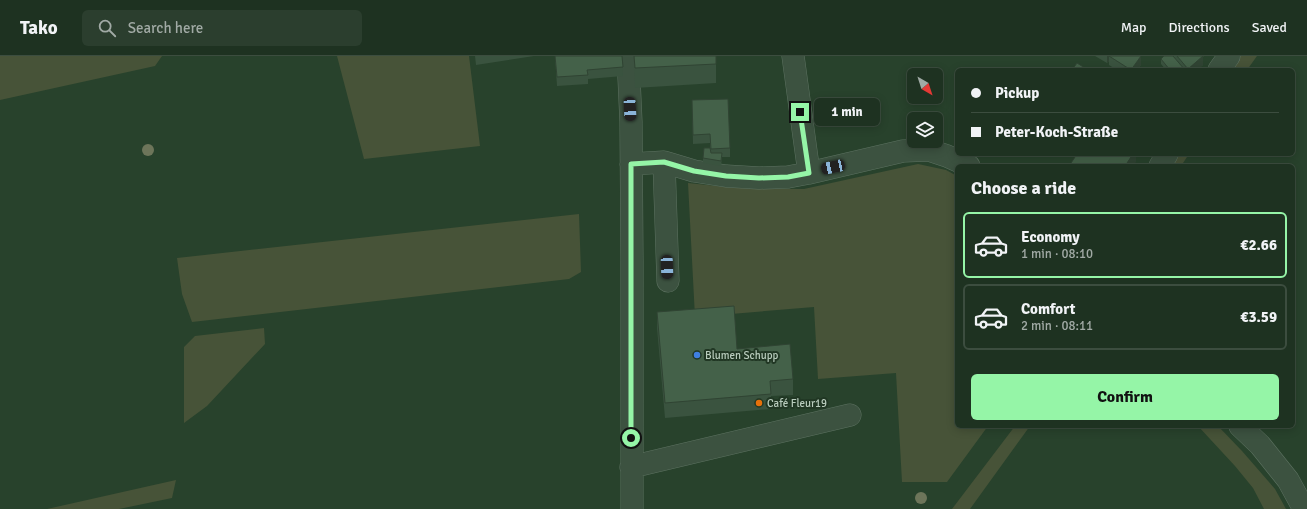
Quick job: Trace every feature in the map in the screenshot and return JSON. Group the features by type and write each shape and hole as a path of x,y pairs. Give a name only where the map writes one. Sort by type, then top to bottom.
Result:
{"street":[{"path":"628,56 631,122 632,509"},
{"path":"793,56 809,173"},
{"path":"1220,68 1229,56"},
{"path":"631,164 664,162 694,171 726,176 759,178 788,177 903,151 929,150 965,164"},
{"path":"664,162 668,281"},
{"path":"631,467 850,415"},
{"path":"1242,428 1260,445 1288,480 1304,509"}],"green space":[{"path":"0,56 162,56 155,66 0,100"},
{"path":"337,56 469,56 480,146 364,159"},
{"path":"1238,56 1257,56 1248,68 1229,68"},
{"path":"1173,156 1188,156 1182,164 1167,164"},
{"path":"918,164 946,170 955,175 955,428 987,428 947,482 902,482 896,373 818,379 814,307 695,317 688,183 736,188 804,189"},
{"path":"579,214 581,272 569,279 192,322 182,294 177,258"},
{"path":"264,328 265,344 207,406 184,423 184,347 195,336"},
{"path":"1013,428 1029,428 970,509 952,509"},
{"path":"1200,428 1220,428 1275,489 1286,509 1264,509 1253,488"},
{"path":"176,480 172,498 119,509 47,509"}],"building":[{"path":"555,56 622,56 623,67 587,70 588,75 557,77"},
{"path":"634,56 716,56 716,64 635,68"},
{"path":"1109,56 1141,56 1132,68 1128,68"},
{"path":"1164,56 1173,56 1183,68 1168,68 1161,59"},
{"path":"1177,56 1203,56 1189,68 1187,68"},
{"path":"1077,63 1085,68 1073,68"},
{"path":"728,99 730,148 711,149 710,134 693,135 692,100"},
{"path":"704,148 710,148 711,153 722,153 721,161 703,158"},
{"path":"1076,156 1132,156 1126,164 1070,164"},
{"path":"734,306 737,349 790,344 793,379 770,381 771,394 665,403 657,312"}],"place":[{"name":"Blumen Schupp","path":"697,355"},
{"name":"Café Fleur19","path":"759,403"}],"route":[{"path":"631,438 631,164 664,162 694,171 726,176 759,178 788,177 809,173 800,112"}]}
